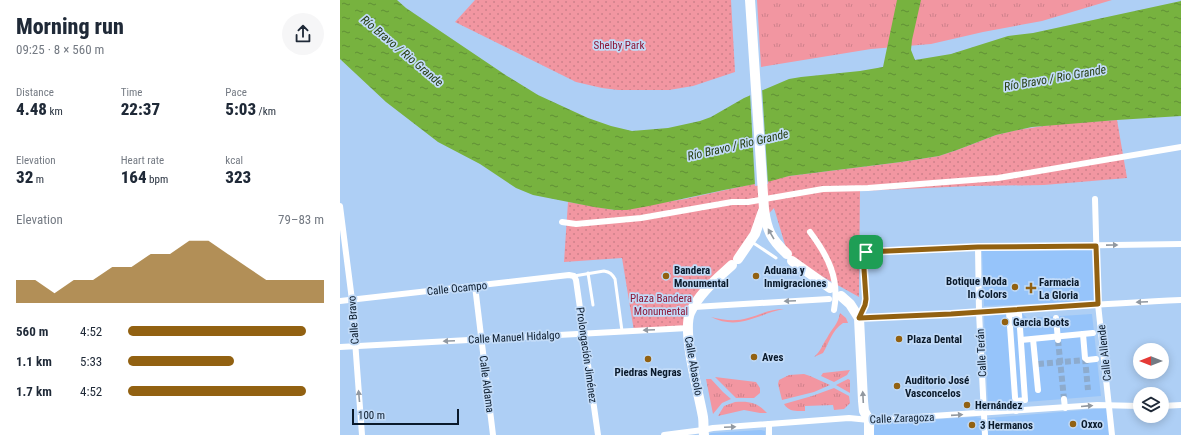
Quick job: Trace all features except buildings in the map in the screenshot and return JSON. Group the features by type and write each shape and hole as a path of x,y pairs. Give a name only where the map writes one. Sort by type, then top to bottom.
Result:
{"main road":[{"path":"750,0 764,209 767,228 778,245 790,258 830,288"},
{"name":"Calle Abasolo","path":"703,433 703,418 691,354 688,328 689,319 694,307 706,290 735,262 751,241 758,227 764,209"},
{"path":"842,297 859,318 863,401 864,411 868,420 869,435"}],"street":[{"path":"562,222 576,224 640,218 732,202 748,202 823,189 868,188 998,178 1181,147"},
{"name":"Calle Allende","path":"1095,199 1098,304 1112,435"},
{"name":"Calle Bravo","path":"340,206 352,300 362,435"},
{"path":"810,232 822,248 832,268 836,296 834,310"},
{"path":"1181,244 978,247 864,252 866,299 859,318 1009,312 1098,304 1181,300"},
{"name":"Calle Terán","path":"978,247 979,312 985,435"},
{"name":"Calle Ocampo","path":"340,301 569,275 574,276"},
{"name":"Prolongación Jiménez","path":"574,276 576,280 598,435"},
{"name":"Calle Aldama","path":"475,286 494,435"},
{"path":"694,307 829,299"},
{"path":"1009,312 1019,314 1025,400 1016,401"},
{"path":"1009,312 1016,411"},
{"path":"1056,318 1058,338"},
{"name":"Calle Manuel Hidalgo","path":"340,347 688,328"},
{"path":"1021,340 1058,338 1093,333"},
{"path":"1083,334 1086,359 1096,360"},
{"path":"1033,339 1037,364 1038,390"},
{"path":"1023,365 1037,364"},
{"path":"1064,399 1065,408"},
{"name":"Calle Zaragoza","path":"664,435 703,433 713,428 848,418 868,420 1097,405 1133,406"},
{"path":"1169,406 1181,406"},
{"path":"769,424 769,435"}],"lane":[{"path":"751,241 776,258"},
{"path":"574,276 604,271 612,274 615,279 622,331"},
{"path":"588,273 593,305"}],"shaded area":[{"path":"1091,248 1094,251 1097,301 984,306 982,249"},
{"path":"1022,313 1027,318 1092,314 1101,396 1013,403 1013,405 988,407 984,316"},
{"path":"1107,408 1109,435 988,435 986,419 988,418"},
{"path":"975,417 981,418 982,435 873,435 875,423"},
{"path":"765,431 765,435 708,435 711,433"}],"green space":[{"name":"Shelby Park","path":"475,0 731,0 735,72 693,86 669,90 618,90 576,82 455,22"},
{"path":"757,0 1112,0 1042,21 931,44 871,49 761,67"},
{"name":"Plaza Bandera Monumental","path":"1117,120 1127,178 1044,185 971,186 860,191 859,297 789,258 774,208 762,221 757,236 694,304 689,327 634,331 622,258 564,262 568,202 615,210 685,199 789,176 939,156 996,135 1017,130 1057,124"},
{"path":"784,309 739,322 721,321 711,317 725,320 738,320 770,311"},
{"path":"840,313 846,318 848,323 843,323 836,329 823,353 814,357 836,324"},
{"path":"850,370 847,375 834,382 821,376 823,373"},
{"path":"804,374 830,385 814,392 782,400 778,384 779,380 789,375"},
{"path":"715,377 756,382 760,388 760,393 754,398 736,398"},
{"path":"706,379 711,379 731,399 722,403 713,414"},
{"path":"848,379 850,380 850,393 836,385"},
{"path":"834,388 849,396 850,403 844,409 834,410 833,405 805,406 805,411 796,411 790,410 784,404 812,396"},
{"path":"735,402 756,404 767,413 744,410 718,416 724,406"}],"water":[{"name":"Río Bravo / Rio Grande","path":"340,0 397,0 406,8 538,95 588,118 632,131 668,128 700,121 711,117 744,98 789,79 883,67 897,0 921,0 911,50 915,60 951,54 1008,36 1033,33 1181,1 1181,116 1032,127 996,135 939,156 789,176 649,206 627,210 615,210 533,195 516,188 480,164 438,142 386,102 340,59"}],"pier":[{"path":"762,88 768,184 755,186 750,93"}],"tunnel":[{"path":"1058,340 1064,399"},
{"path":"1085,358 1088,390"},
{"path":"1038,364 1087,360"}],"place":[{"name":"Bandera Monumental","path":"666,276"},
{"name":"Aduana y Inmigraciones","path":"756,276"},
{"name":"Botique Moda In Colors","path":"1015,287"},
{"name":"Farmacia La Gloria","path":"1031,288"},
{"name":"Garcia Boots","path":"1005,322"},
{"name":"Plaza Dental","path":"899,339"},
{"name":"Aves","path":"754,357"},
{"name":"Piedras Negras","path":"648,359"},
{"name":"Auditorio José Vasconcelos","path":"897,386"},
{"name":"Hernández","path":"967,405"},
{"name":"Oxxo","path":"1073,424"},
{"name":"3 Hermanos","path":"972,425"}],"route":[{"path":"1096,246 1098,304 951,314 859,318 866,299 863,254 866,252 978,247 1096,246"}]}
